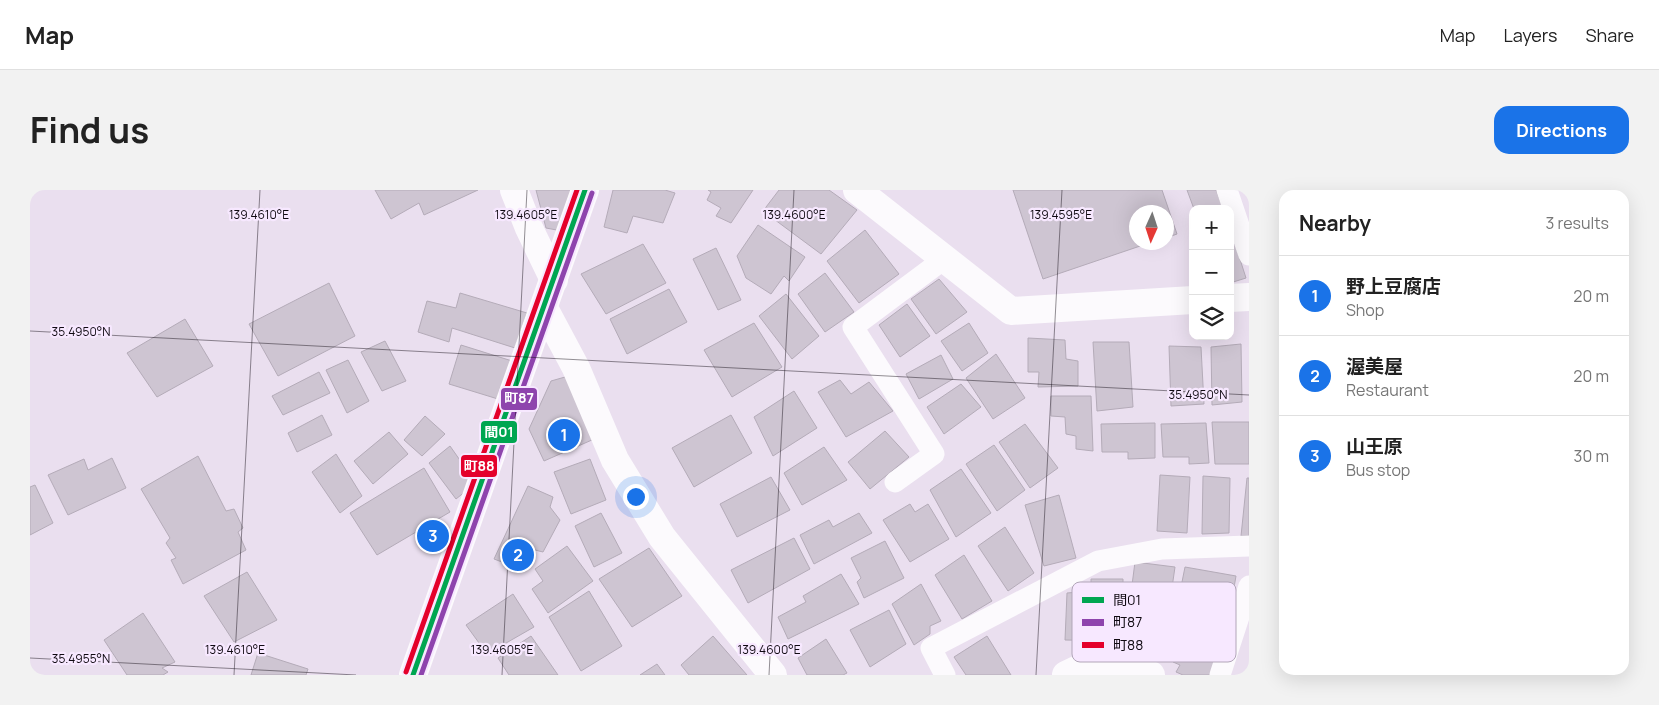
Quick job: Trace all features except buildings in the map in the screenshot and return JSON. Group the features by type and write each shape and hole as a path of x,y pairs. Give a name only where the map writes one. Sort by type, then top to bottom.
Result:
{"street":[{"path":"514,190 529,228 554,280"},
{"path":"413,675 585,190"},
{"path":"857,190 1011,311 1189,300"},
{"path":"1234,298 1249,297"},
{"path":"544,308 576,368 615,460 662,537 773,675"},
{"path":"1066,675 1089,664 1151,675"}],"lane":[{"path":"1227,190 1249,254"},
{"path":"895,482 934,454 853,326 944,259"},
{"path":"945,675 931,648 1098,561 1162,549 1249,546"},
{"path":"1236,626 1249,586"},
{"path":"1220,675 1224,662"}],"transit line":[{"name":"町88","path":"406,672 577,190"},
{"name":"間01","path":"413,675 585,190"},
{"name":"町87","path":"421,675 592,193"}],"place":[{"name":"野上豆腐店","path":"564,435"},
{"name":"山王原","path":"433,536"},
{"name":"渥美屋","path":"518,555"}]}
